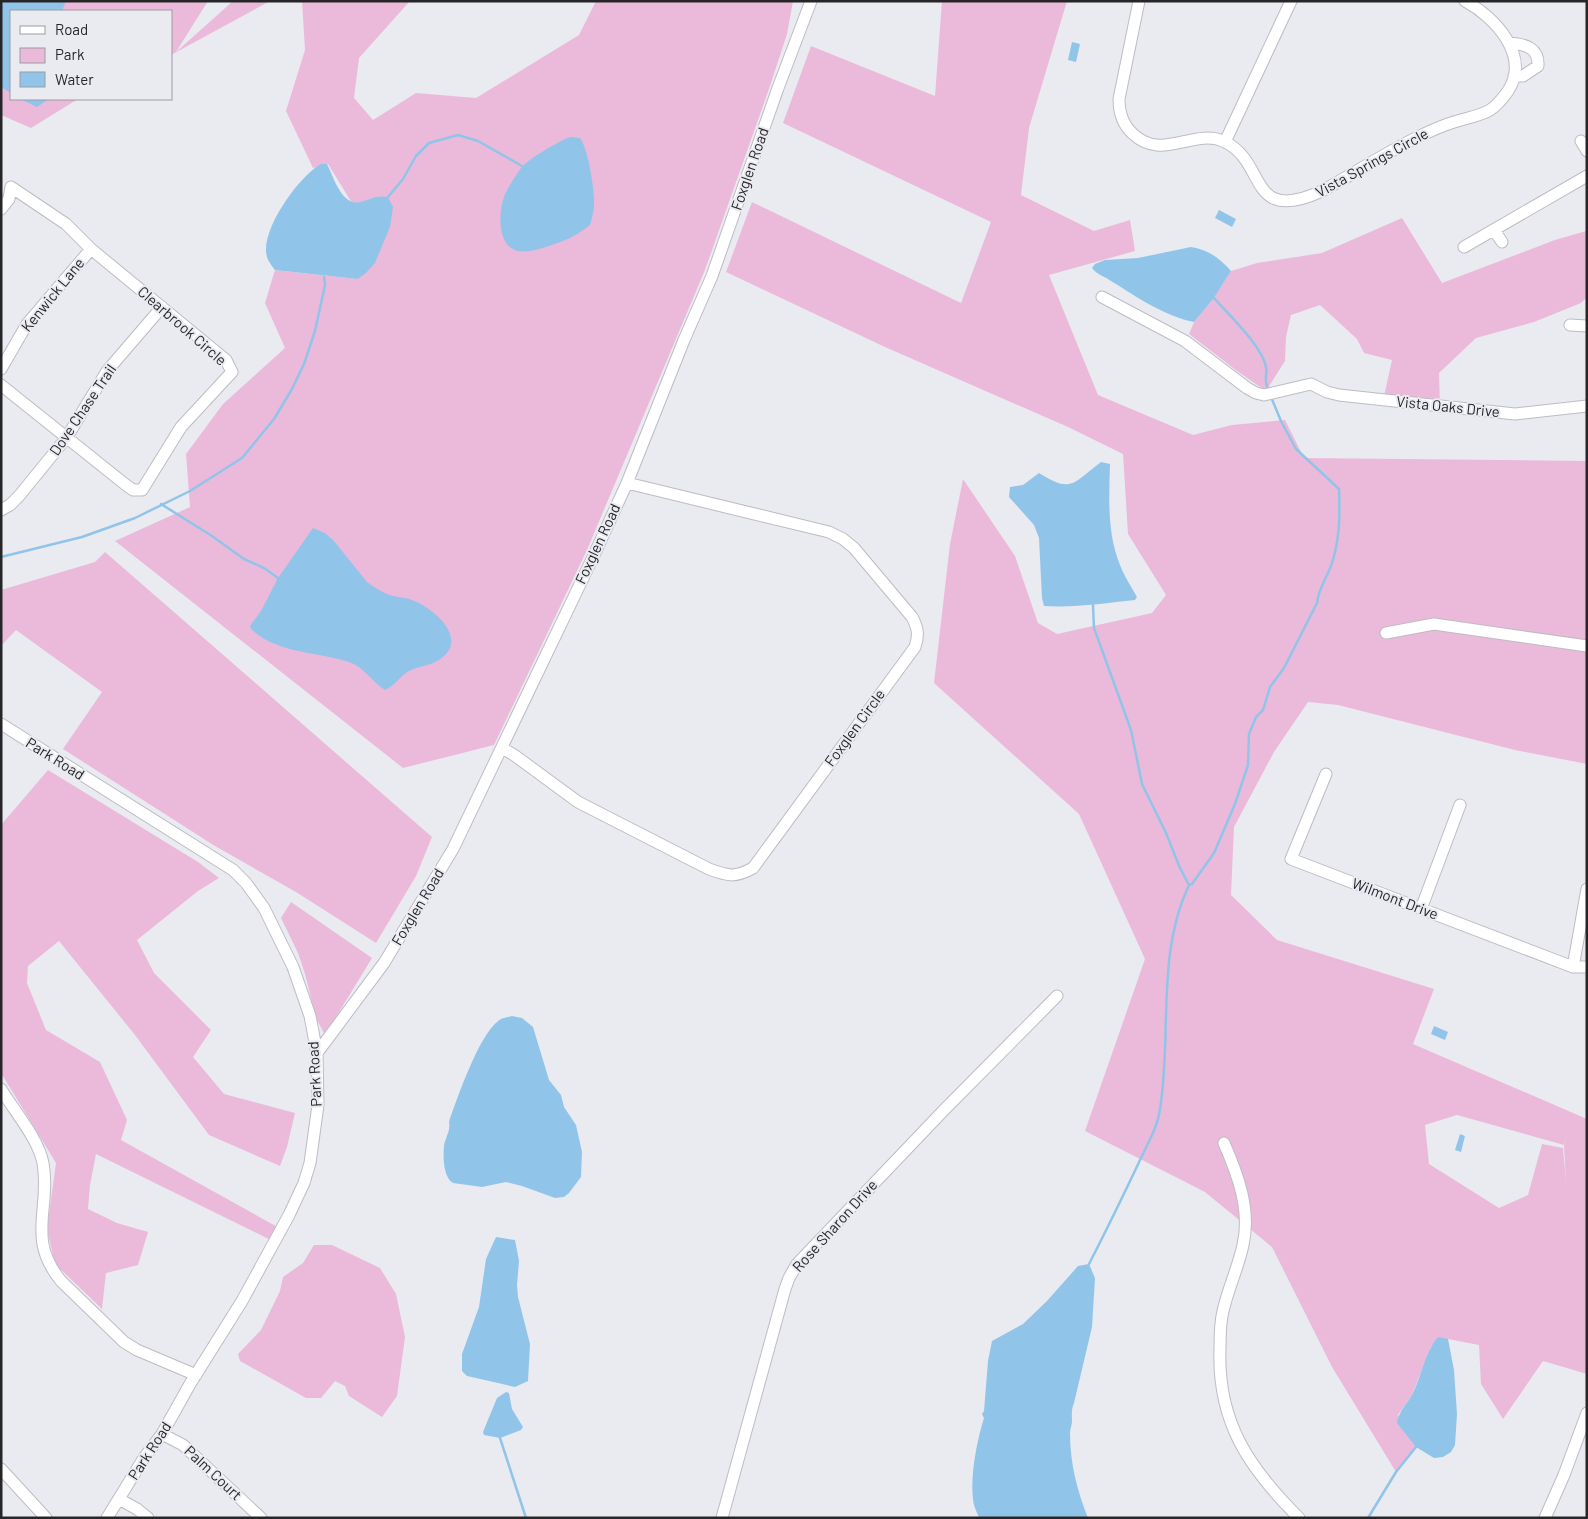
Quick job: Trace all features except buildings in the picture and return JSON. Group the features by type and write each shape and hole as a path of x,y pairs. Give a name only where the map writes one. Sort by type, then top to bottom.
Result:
{"street":[{"name":"Foxglen Road","path":"317,1053 384,963 453,849 627,483 684,340 712,276 778,88 811,1"},
{"path":"1139,1 1119,99 1121,115 1128,129 1140,139 1153,145 1167,146 1204,138 1225,142 1291,1"},
{"name":"Vista Springs Circle","path":"1225,142 1242,155 1269,196 1280,200 1296,201 1322,191 1432,130 1489,111 1503,100 1512,84 1514,59 1509,43 1498,28 1484,14 1466,1"},
{"path":"1509,43 1519,44 1534,50 1538,56 1538,66 1523,76 1514,76"},
{"path":"1464,247 1587,176"},
{"name":"Clearbrook Circle","path":"1,209 9,198 10,187 66,224 91,249 226,360 232,372 181,427 142,490 133,490 126,485 1,385"},
{"path":"1494,230 1502,242"},
{"name":"Kenwick Lane","path":"1,369 27,324 91,249"},
{"name":"Vista Oaks Drive","path":"1102,297 1185,341 1256,393 1270,394 1311,384 1327,392 1339,395 1514,414 1587,406"},
{"name":"Dove Chase Trail","path":"1,510 20,496 67,437 107,371 162,307"},
{"path":"1570,325 1587,326"},
{"name":"Foxglen Circle","path":"502,748 578,802 709,868 732,876 742,875 754,868 915,647 918,637 917,626 912,616 854,548 843,539 829,532 627,483"},
{"path":"1386,633 1434,624 1587,646"},
{"name":"Park Road","path":"1,724 233,870 246,883 264,908 293,967 310,1016 317,1053 318,1105 310,1163 304,1183 258,1272 162,1434 144,1458 107,1518"},
{"name":"Wilmont Drive","path":"1326,774 1291,859 1573,967 1587,967"},
{"path":"1420,909 1460,805"},
{"path":"1573,967 1587,889"},
{"name":"Rose Sharon Drive","path":"722,1518 726,1497 785,1290 797,1264 944,1110 1057,996"},
{"path":"1,1089 35,1142 43,1162 44,1198 41,1235 45,1254 53,1271 61,1282 124,1342 137,1350 196,1375"},
{"path":"1224,1143 1237,1171 1245,1216 1244,1245 1223,1309 1221,1323 1219,1366 1225,1404 1238,1441 1248,1457 1277,1496 1299,1518"},
{"path":"1545,1518 1564,1475 1587,1413"},
{"name":"Palm Court","path":"162,1434 183,1445 261,1518"},
{"path":"1,1469 46,1518"},
{"path":"119,1499 148,1518"}],"green space":[{"path":"1,1 208,1 176,52 233,1 270,1 172,54 172,10 10,10 10,100 76,100 31,128 1,115"},
{"path":"302,1 410,1 359,58 354,98 373,120 416,93 476,98 579,35 596,1 793,1 787,34 770,86 705,270 587,550 494,745 403,768 115,541 190,507 186,454 223,404 285,348 265,303 275,270 357,279 359,203 352,203 328,164 313,168 286,111 305,50"},
{"path":"942,1 1067,1 1029,128 1021,195 1094,231 1130,220 1135,251 1049,275 1098,395 1193,435 1232,425 1285,420 1304,458 1587,461 1587,764 1515,750 1338,705 1308,702 1274,752 1234,827 1231,895 1277,940 1434,989 1413,1044 1587,1119 1587,1374 1543,1361 1503,1419 1481,1384 1479,1345 1448,1339 1431,1347 1412,1395 1398,1415 1416,1447 1396,1472 1332,1367 1272,1247 1205,1192 1085,1131 1145,959 1079,814 934,683 950,544 963,479 1015,556 1038,623 1057,634 1152,613 1166,595 1128,534 1123,454 1068,427 885,347 726,272 752,202 961,303 991,222 783,123 811,46 935,96","holes":["1457,1115 1564,1145 1567,1135 1564,1146 1566,1182 1563,1148 1542,1144 1528,1195 1499,1208 1429,1164 1425,1125"]},
{"path":"1402,218 1442,283 1555,240 1586,231 1587,297 1581,303 1534,322 1476,338 1439,373 1440,407 1383,401 1392,360 1364,353 1357,339 1320,305 1291,315 1286,337 1285,361 1266,391 1189,334 1194,322 1214,298 1231,271 1257,263 1322,253"},
{"path":"105,552 432,837 416,876 376,943 296,892 215,846 63,749 102,692 16,630 1,646 1,590 95,562"},
{"path":"48,770 198,862 219,878 198,891 137,940 154,973 211,1030 193,1057 224,1094 295,1113 287,1147 280,1166 209,1135 135,1035 59,941 28,966 27,983 46,1030 100,1062 127,1120 121,1140 281,1229 275,1242 96,1154 88,1209 117,1223 148,1232 138,1265 106,1273 102,1309 55,1264 47,1229 56,1163 1,1073 1,825"},
{"path":"291,902 372,958 325,1035 316,1018 298,953 281,918"},
{"path":"314,1245 332,1245 380,1268 396,1294 405,1337 397,1396 382,1417 349,1396 345,1386 335,1381 321,1398 306,1398 240,1361 238,1354 261,1330 280,1291 283,1277 303,1263"}],"water":[{"path":"1,1 66,1 62,10 10,10 10,92 1,87"},
{"path":"1072,42 1080,44 1076,62 1068,60"},
{"path":"22,100 48,100 37,107"},
{"path":"570,137 580,138 588,160 594,199 594,210 590,225 566,240 537,250 515,250 509,246 502,233 501,208 505,194 525,164"},
{"path":"321,164 327,164 340,190 349,200 361,202 377,197 388,197 393,207 390,227 375,263 365,274 357,279 275,270 267,257 266,246 269,233 283,205 312,170"},
{"path":"1219,210 1236,219 1232,227 1215,218"},
{"path":"1191,247 1213,255 1231,271 1214,298 1194,322 1172,315 1151,305 1098,274 1092,268 1095,264 1105,260 1138,258"},
{"path":"1101,462 1110,464 1110,515 1116,553 1120,565 1137,597 1135,600 1090,605 1044,606 1039,538 1034,525 1009,497 1010,487 1023,485 1039,473 1059,483 1072,483"},
{"path":"313,528 325,533 334,541 367,582 389,595 417,602 435,614 449,630 451,639 450,648 444,656 432,664 409,671 385,690 354,664 336,658 285,648 262,637 251,629 250,626 261,611 278,578"},
{"path":"512,1016 522,1018 533,1027 549,1080 561,1095 564,1107 576,1125 582,1152 581,1177 564,1197 555,1198 506,1182 482,1187 453,1183 445,1171 444,1150 449,1122 470,1066 493,1026 501,1019"},
{"path":"1434,1026 1448,1032 1445,1040 1431,1034"},
{"path":"1460,1134 1465,1136 1461,1152 1455,1150"},
{"path":"496,1237 515,1240 519,1261 518,1297 530,1344 528,1381 515,1387 467,1376 462,1371 462,1354 479,1307 486,1259"},
{"path":"1089,1264 1095,1278 1092,1327 1072,1408 1070,1433 1071,1455 1075,1476 1088,1518 979,1518 973,1501 972,1480 984,1418 982,1414 984,1411 988,1361 992,1341 1023,1324 1047,1301 1078,1266"},
{"path":"1438,1337 1448,1339 1454,1370 1457,1414 1455,1445 1451,1452 1443,1457 1434,1458 1416,1447 1397,1423 1401,1412 1412,1395 1429,1351"},
{"path":"506,1392 509,1393 512,1409 523,1427 521,1430 500,1438 484,1435 483,1432 497,1398"}],"waterway":[{"path":"388,197 403,179 416,156 429,143 458,135 478,141 522,166"},
{"path":"1,557 82,537 135,518 190,491 242,458 274,419 304,364 315,331 325,285 324,277"},
{"path":"1214,298 1244,331 1258,350 1266,367 1268,389"},
{"path":"1089,1264 1150,1140 1159,1115 1165,1052 1168,967 1179,911 1189,885 1192,884 1214,853 1235,804 1248,765 1249,734 1256,717 1263,710 1270,687 1284,668 1317,603 1337,544 1339,489 1296,449 1271,397"},
{"path":"161,504 244,559 264,568 278,578"},
{"path":"1093,605 1094,628 1131,730 1142,784 1189,885"},
{"path":"500,1438 526,1518"},
{"path":"1368,1518 1396,1472 1416,1447"}]}
